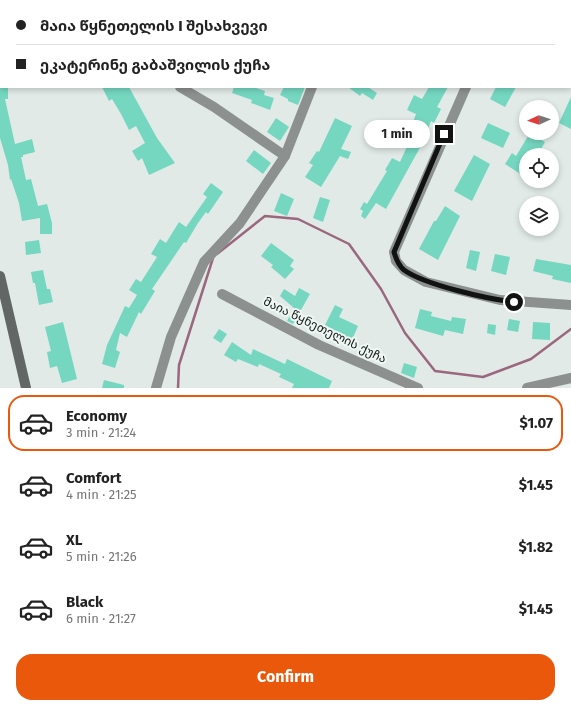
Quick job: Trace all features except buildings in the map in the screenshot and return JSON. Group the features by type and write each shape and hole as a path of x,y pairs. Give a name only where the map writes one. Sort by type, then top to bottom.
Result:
{"street":[{"path":"182,88 214,107 285,156"},
{"path":"156,388 171,337 204,262 240,224 285,156 312,88"},
{"path":"466,88 394,252 396,261 404,270 426,282 500,300 571,305"},
{"path":"0,276 26,388"},
{"name":"მაია წყნეთელის ქუჩა","path":"222,294 320,345 418,388"},
{"path":"527,388 571,378"}],"waterway":[{"path":"217,254 265,216 298,219 349,244 381,289 405,333 435,371 483,377 531,359 571,329"},
{"path":"178,388 179,365 213,258"}],"route":[{"path":"444,134 394,252 396,261 404,270 426,282 514,302"}]}
